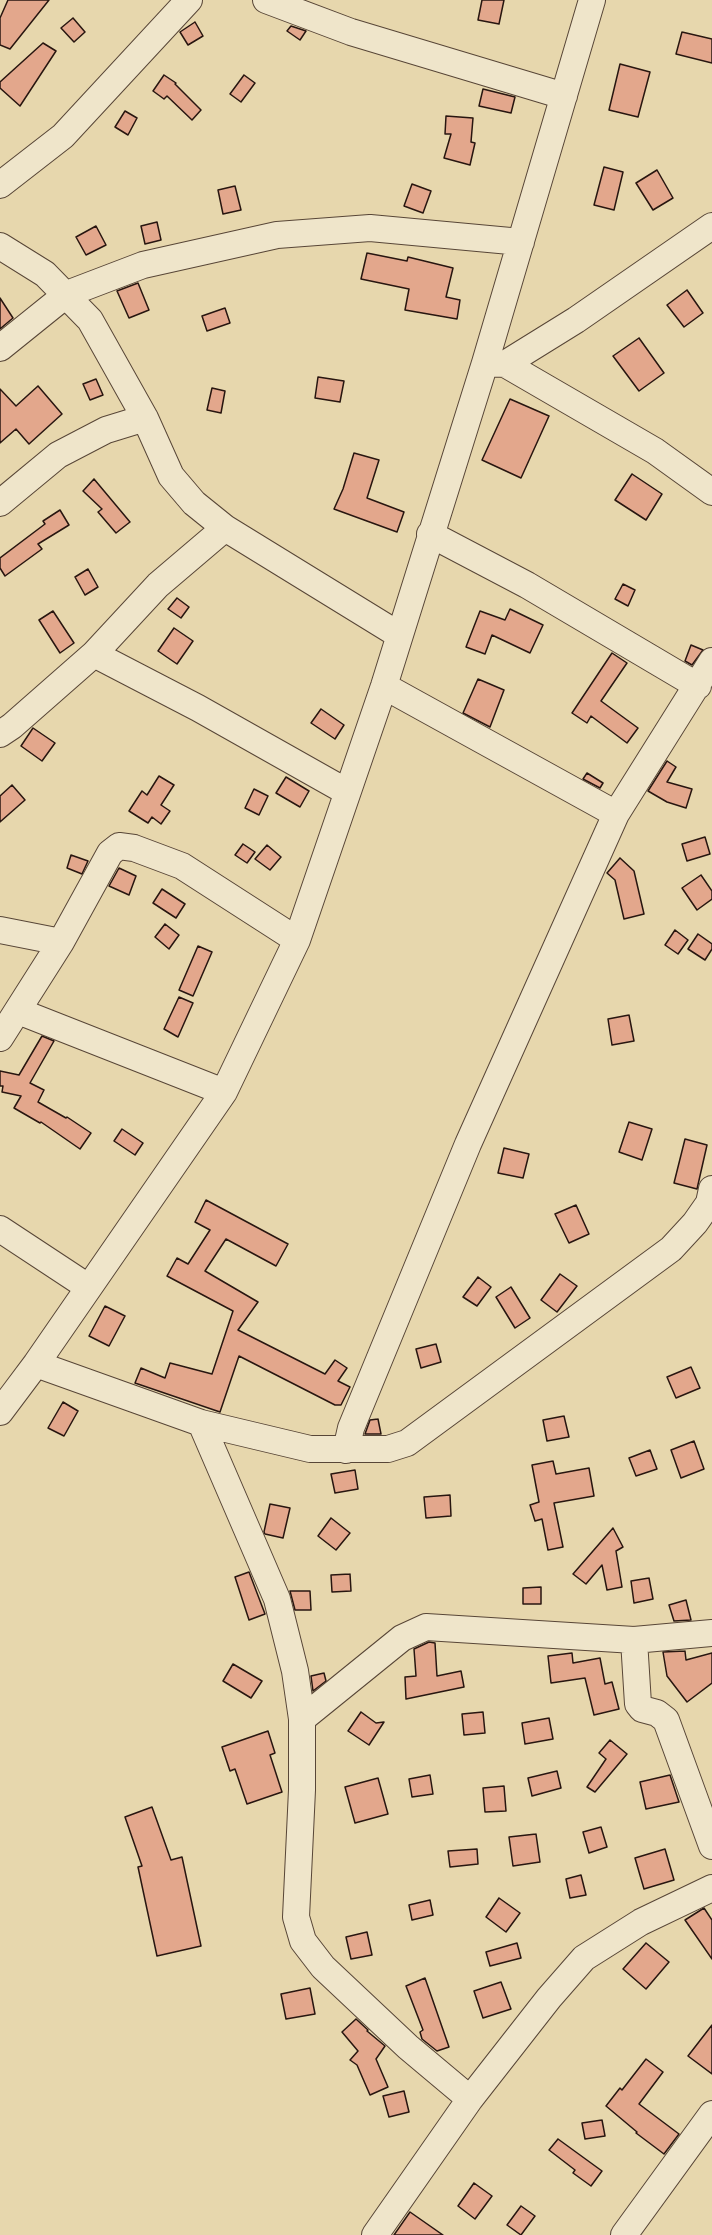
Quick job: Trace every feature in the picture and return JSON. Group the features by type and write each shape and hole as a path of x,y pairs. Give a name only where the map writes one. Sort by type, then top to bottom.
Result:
{"street":[{"path":"0,185 63,136 189,0"},
{"path":"266,0 351,32 564,96"},
{"path":"0,1412 36,1364 224,1092 297,940 384,686 430,534 495,363 521,242 592,0"},
{"path":"0,348 67,294 143,265 278,235 370,228 521,242"},
{"path":"495,363 576,320 709,234"},
{"path":"0,246 45,274 90,320 145,418 171,476 194,503 225,528 399,635"},
{"path":"495,363 655,451 712,492"},
{"path":"0,503 58,455 106,430 145,418"},
{"path":"0,734 94,654 158,585 225,528"},
{"path":"430,534 527,585 698,686"},
{"path":"94,654 198,708 347,792"},
{"path":"346,1450 351,1428 468,1144 616,814 712,661"},
{"path":"384,686 616,814"},
{"path":"224,1092 7,1022 61,942 110,853 118,846 134,848 182,866 297,940"},
{"path":"0,930 61,942"},
{"path":"36,1364 201,1423 310,1449 388,1449 407,1443 671,1249 695,1223 711,1198"},
{"path":"0,1229 88,1287"},
{"path":"201,1423 277,1599 295,1671 302,1719 302,1790 296,1917 303,1941 323,1967 408,2047 470,2099"},
{"path":"302,1719 402,1638 426,1627 634,1640 712,1633"},
{"path":"634,1640 638,1704 642,1709 657,1713 666,1720 712,1846"},
{"path":"383,2232 470,2099 549,1998 584,1958 641,1922 712,1888"},
{"path":"624,2235 712,2114"}],"building":[{"path":"8,0 49,0 10,49 0,45 0,18"},
{"path":"482,0 504,0 499,24 478,20"},
{"path":"73,18 85,32 74,42 61,28"},
{"path":"195,22 203,36 188,45 180,32"},
{"path":"291,26 306,31 300,40 287,31"},
{"path":"682,32 712,39 712,63 676,54"},
{"path":"43,43 56,51 20,106 0,88 0,82"},
{"path":"620,64 650,72 638,117 609,110"},
{"path":"164,75 176,83 201,110 192,120 167,96 164,99 153,91"},
{"path":"244,75 255,83 241,102 230,94"},
{"path":"483,89 515,97 511,113 479,106"},
{"path":"125,111 137,118 128,135 115,127"},
{"path":"446,116 473,118 471,142 475,143 470,165 444,158 451,134 445,134"},
{"path":"604,167 623,172 614,210 594,205"},
{"path":"657,170 673,198 653,210 636,183"},
{"path":"412,184 431,191 423,213 404,206"},
{"path":"235,186 241,210 223,214 218,190"},
{"path":"157,222 161,240 145,244 141,226"},
{"path":"96,226 106,245 86,255 76,237"},
{"path":"367,253 407,261 408,257 453,268 446,297 460,300 457,319 405,310 409,289 361,279"},
{"path":"138,283 149,310 129,318 117,291"},
{"path":"687,290 703,313 684,327 667,305"},
{"path":"0,298 13,318 0,329"},
{"path":"225,308 230,323 207,331 202,316"},
{"path":"639,338 664,373 639,391 613,356"},
{"path":"318,377 344,381 340,402 315,398"},
{"path":"96,379 103,395 90,400 83,384"},
{"path":"38,386 62,414 29,444 16,429 0,443 0,389 16,406"},
{"path":"212,388 225,391 221,413 207,410"},
{"path":"510,399 549,416 521,478 482,460"},
{"path":"354,453 379,460 367,498 404,512 397,532 334,509"},
{"path":"632,474 662,494 646,520 615,500"},
{"path":"94,479 130,522 116,533 98,512 102,509 83,491"},
{"path":"60,510 69,525 38,544 42,549 5,576 0,568 0,558 45,524 43,521"},
{"path":"88,569 98,587 85,595 75,577"},
{"path":"623,584 635,590 628,606 615,599"},
{"path":"177,598 189,607 181,618 168,609"},
{"path":"510,609 543,625 530,653 492,635 485,654 466,647 480,611 505,620"},
{"path":"53,611 74,643 60,653 39,620"},
{"path":"174,628 193,641 177,664 158,651"},
{"path":"691,645 703,650 692,665 685,661"},
{"path":"612,653 627,663 601,701 638,728 627,743 591,716 587,723 572,713"},
{"path":"478,679 504,690 490,727 463,713"},
{"path":"321,709 344,725 335,739 311,723"},
{"path":"33,728 55,743 42,761 21,746"},
{"path":"667,761 676,767 667,782 692,789 686,808 667,802 648,791"},
{"path":"587,773 603,783 600,788 583,779"},
{"path":"159,776 174,785 161,805 170,811 161,824 152,817 148,823 129,811 142,791 147,795"},
{"path":"286,777 309,791 300,807 276,793"},
{"path":"12,785 25,800 0,822 0,796"},
{"path":"254,789 268,796 259,815 245,808"},
{"path":"705,837 710,854 687,861 682,844"},
{"path":"243,844 255,852 247,863 235,855"},
{"path":"267,845 281,857 270,870 255,859"},
{"path":"71,855 88,861 82,874 67,868"},
{"path":"620,858 634,871 644,914 624,919 615,880 607,873"},
{"path":"119,868 136,876 129,895 109,886"},
{"path":"701,875 712,891 712,899 697,910 682,888"},
{"path":"162,889 185,904 176,918 153,903"},
{"path":"165,924 179,935 169,949 155,937"},
{"path":"675,930 688,940 678,954 665,945"},
{"path":"698,934 712,944 712,949 705,960 688,949"},
{"path":"198,946 212,952 193,996 179,990"},
{"path":"179,997 193,1003 178,1037 164,1029"},
{"path":"629,1015 634,1041 612,1045 608,1019"},
{"path":"42,1036 54,1041 30,1083 44,1090 38,1102 91,1133 80,1149 41,1122 14,1108 21,1096 2,1092 0,1071 19,1075"},
{"path":"629,1122 652,1129 642,1160 619,1152"},
{"path":"122,1129 143,1143 135,1155 114,1141"},
{"path":"685,1139 707,1145 697,1189 674,1183"},
{"path":"504,1148 529,1154 523,1178 498,1173"},
{"path":"206,1200 288,1244 276,1266 226,1239 205,1271 258,1302 238,1330 325,1374 335,1360 347,1368 338,1381 350,1387 341,1405 335,1405 239,1356 220,1412 135,1383 141,1368 165,1378 170,1363 212,1374 233,1311 167,1276 177,1258 188,1264 210,1230 195,1222"},
{"path":"576,1205 589,1234 569,1243 555,1214"},
{"path":"560,1274 577,1286 557,1312 541,1300"},
{"path":"478,1277 491,1287 477,1306 463,1297"},
{"path":"511,1287 530,1318 515,1328 496,1297"},
{"path":"105,1306 125,1316 109,1346 89,1336"},
{"path":"436,1344 441,1362 421,1368 416,1349"},
{"path":"691,1367 700,1388 676,1398 667,1377"},
{"path":"63,1402 78,1411 64,1436 48,1428"},
{"path":"564,1416 569,1437 547,1441 543,1420"},
{"path":"378,1419 381,1434 365,1434 370,1420"},
{"path":"694,1441 704,1469 681,1478 671,1450"},
{"path":"650,1450 657,1469 636,1476 629,1458"},
{"path":"553,1461 556,1474 589,1468 594,1496 554,1503 563,1547 548,1550 542,1519 535,1521 530,1505 539,1502 532,1465"},
{"path":"355,1470 358,1489 335,1493 331,1474"},
{"path":"450,1495 451,1516 426,1518 424,1497"},
{"path":"270,1504 290,1508 283,1538 264,1532"},
{"path":"331,1518 350,1533 336,1550 318,1536"},
{"path":"613,1528 623,1547 616,1551 622,1587 607,1590 602,1565 586,1584 573,1574"},
{"path":"249,1572 265,1614 249,1620 235,1577"},
{"path":"350,1574 351,1591 332,1592 331,1575"},
{"path":"649,1578 653,1599 634,1603 631,1581"},
{"path":"541,1587 541,1604 523,1604 523,1588"},
{"path":"290,1591 310,1591 311,1610 295,1610"},
{"path":"686,1600 691,1620 674,1621 669,1605"},
{"path":"429,1642 435,1643 437,1676 461,1671 464,1687 406,1699 405,1677 416,1676 414,1649"},
{"path":"685,1651 686,1660 712,1653 712,1683 687,1702 667,1676 663,1652"},
{"path":"572,1653 573,1663 600,1658 605,1684 612,1682 619,1709 594,1715 585,1678 551,1683 548,1656"},
{"path":"233,1664 262,1681 251,1698 223,1681"},
{"path":"324,1673 326,1681 313,1691 311,1676"},
{"path":"361,1712 376,1723 384,1722 369,1745 348,1731"},
{"path":"483,1712 485,1733 464,1735 462,1714"},
{"path":"549,1718 553,1739 525,1744 522,1723"},
{"path":"268,1731 275,1753 270,1755 282,1792 247,1804 235,1769 230,1771 222,1747"},
{"path":"610,1740 627,1754 595,1792 587,1787 606,1759 599,1753"},
{"path":"557,1771 561,1788 532,1796 528,1778"},
{"path":"430,1775 433,1794 412,1797 409,1779"},
{"path":"670,1775 679,1802 646,1809 640,1782"},
{"path":"378,1778 388,1814 355,1823 345,1787"},
{"path":"504,1786 506,1811 485,1812 483,1788"},
{"path":"152,1807 171,1860 182,1857 201,1946 157,1956 138,1867 142,1866 125,1817"},
{"path":"601,1827 607,1847 589,1853 583,1832"},
{"path":"536,1834 540,1862 513,1866 509,1837"},
{"path":"477,1849 478,1864 450,1867 448,1851"},
{"path":"665,1849 674,1880 644,1889 635,1858"},
{"path":"581,1875 586,1895 570,1898 566,1879"},
{"path":"499,1898 520,1913 506,1932 486,1917"},
{"path":"430,1900 433,1915 412,1920 409,1905"},
{"path":"704,1908 712,1920 712,1959 685,1920"},
{"path":"367,1932 372,1955 351,1959 346,1937"},
{"path":"517,1943 521,1958 490,1966 486,1952"},
{"path":"646,1943 669,1962 646,1989 623,1969"},
{"path":"425,1978 449,2047 437,2051 422,2039 420,2032 423,2030 406,1986"},
{"path":"501,1982 511,2009 483,2018 474,1991"},
{"path":"310,1988 315,2014 286,2019 281,1994"},
{"path":"356,2019 385,2046 376,2059 388,2087 370,2095 357,2065 350,2060 358,2051 342,2032"},
{"path":"712,2025 712,2074 688,2056"},
{"path":"646,2059 663,2072 639,2104 679,2134 664,2154 606,2106 620,2088 622,2090"},
{"path":"404,2091 409,2112 389,2117 383,2096"},
{"path":"602,2120 605,2136 585,2139 582,2123"},
{"path":"558,2139 602,2171 591,2186 573,2173 575,2170 549,2150"},
{"path":"474,2183 492,2196 475,2219 458,2206"},
{"path":"521,2206 535,2216 521,2235 507,2225"},
{"path":"410,2212 443,2235 394,2235"}]}
